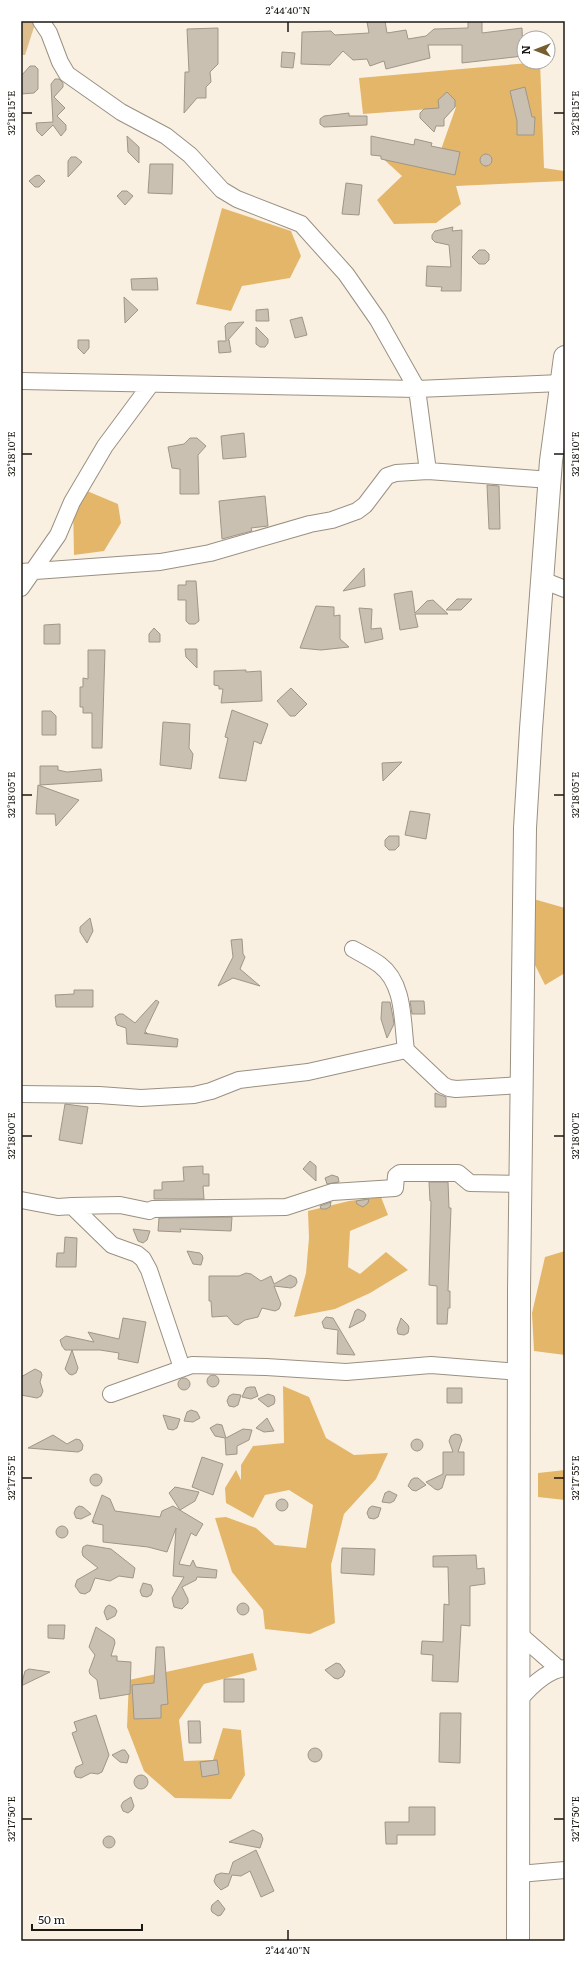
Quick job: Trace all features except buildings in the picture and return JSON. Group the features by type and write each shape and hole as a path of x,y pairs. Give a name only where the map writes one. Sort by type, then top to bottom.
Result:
{"street":[{"path":"41,21 49,33 60,62 67,74 121,112 166,136 190,155 222,190 237,199 301,224 350,281 378,320 417,389 428,471"},
{"path":"518,1941 519,1372 525,828 542,580 556,468 561,383 565,357"},
{"path":"21,381 417,389 561,383"},
{"path":"21,588 28,571 58,535 72,502 105,446 151,384"},
{"path":"28,571 160,562 210,553 284,531 332,520 357,511 365,505 387,476 406,471 556,468"},
{"path":"542,580 565,589"},
{"path":"353,949 380,965 394,979 400,1003 406,1050 443,1085 449,1088 522,1085"},
{"path":"21,1094 84,1094 141,1098 194,1095 211,1091 239,1080 308,1072 406,1050"},
{"path":"21,1200 58,1207 120,1206 149,1211 153,1209 286,1207 332,1192 395,1188 396,1176 400,1173 458,1173 470,1183 521,1184"},
{"path":"72,1206 112,1245 129,1249 143,1259 149,1270 182,1368"},
{"path":"111,1394 192,1365 266,1367 346,1372 431,1365 519,1372"},
{"path":"519,1634 562,1669 533,1684 519,1700"},
{"path":"519,1874 565,1870"}],"shaded area":[{"path":"21,21 33,21 35,24 25,55 21,55"},
{"path":"516,64 516,70 540,70 544,168 564,171 565,181 456,186 461,204 436,223 394,224 377,200 402,176 379,155 437,161 456,107 363,114 359,78"},
{"path":"222,208 291,231 301,256 290,278 242,286 231,311 196,304"},
{"path":"87,491 118,504 121,523 104,551 74,555 73,505"},
{"path":"530,898 565,908 565,973 545,985 530,955"},
{"path":"381,1197 388,1215 350,1231 348,1267 360,1274 386,1252 408,1270 370,1293 335,1309 294,1317 306,1273 309,1238 308,1211 349,1201"},
{"path":"565,1251 565,1355 534,1351 532,1313 545,1257"},
{"path":"283,1386 309,1397 326,1438 354,1455 388,1453 376,1479 344,1514 331,1565 335,1623 310,1634 265,1629 263,1610 232,1572 215,1518 226,1517 256,1528 275,1545 306,1548 313,1505 289,1490 265,1495 253,1518 226,1503 225,1488 236,1470 241,1480 241,1465 253,1446 284,1443"},
{"path":"565,1470 565,1500 538,1497 538,1473"},
{"path":"253,1653 257,1670 204,1684 179,1720 184,1761 213,1760 223,1728 241,1730 245,1775 231,1799 175,1798 144,1771 127,1727 129,1680"}]}
